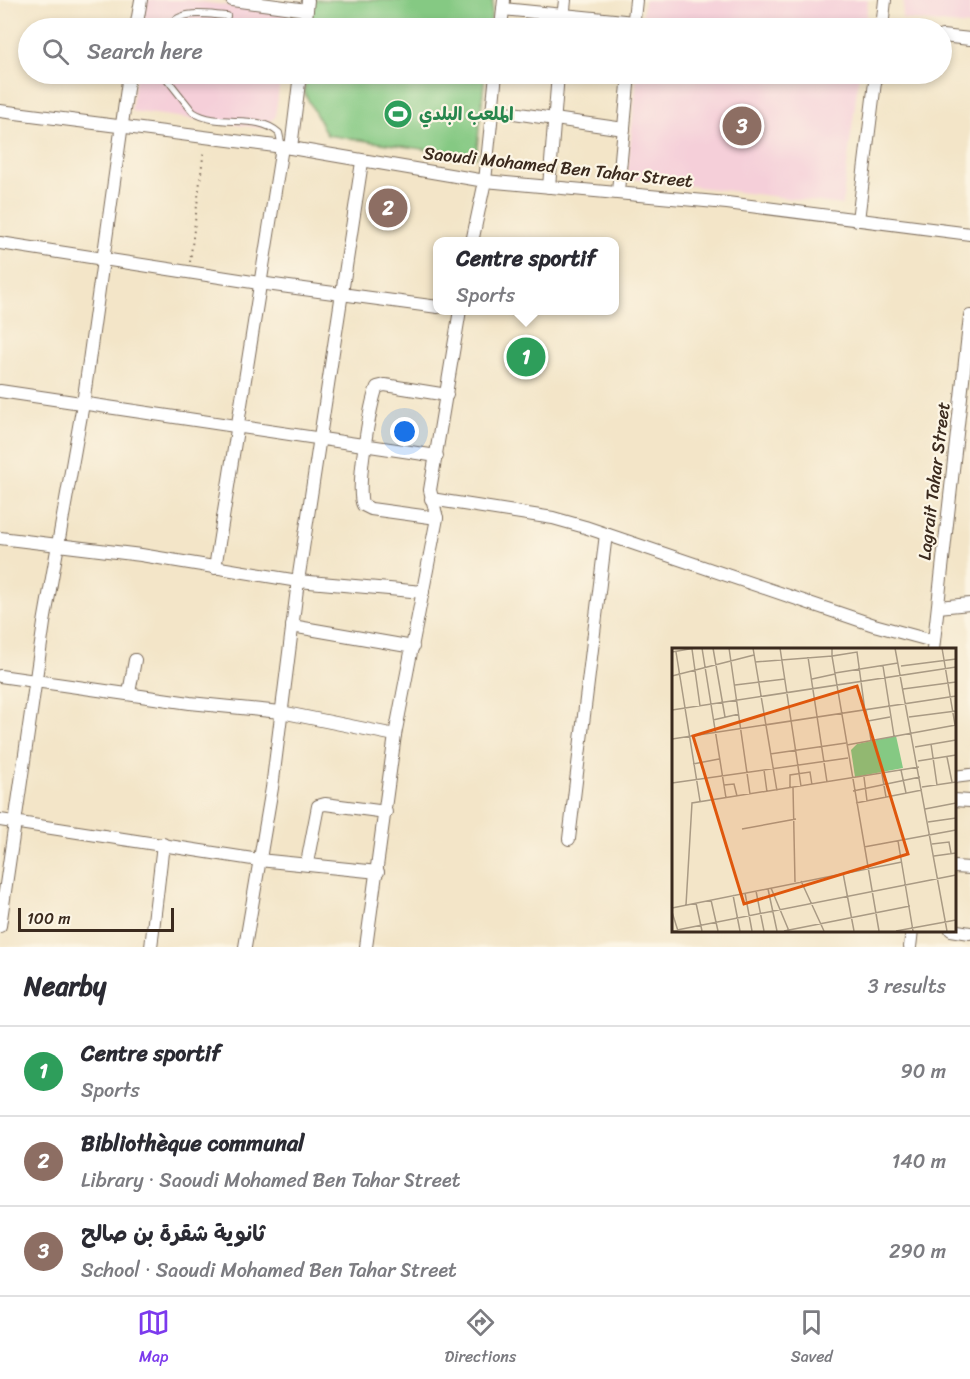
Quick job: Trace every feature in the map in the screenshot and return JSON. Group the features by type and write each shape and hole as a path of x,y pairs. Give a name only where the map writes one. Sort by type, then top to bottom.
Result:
{"street":[{"path":"138,18 141,0"},
{"path":"232,0 308,5"},
{"path":"563,18 565,0"},
{"path":"635,18 636,0"},
{"path":"883,18 885,0"},
{"path":"503,5 584,18"},
{"path":"952,37 970,39"},
{"path":"0,926 58,545 83,404 127,84"},
{"path":"215,568 259,283 298,84"},
{"path":"473,237 484,181 495,84"},
{"path":"549,187 557,84"},
{"path":"618,191 628,84"},
{"path":"858,220 875,84"},
{"path":"492,110 624,129"},
{"name":"Saoudi Mohamed Ben Tahar Street","path":"0,111 287,148 484,181 618,191 970,234"},
{"path":"245,947 362,162"},
{"path":"0,243 188,273 344,292 433,306"},
{"path":"366,947 395,735 436,518 436,509 431,499 459,315"},
{"name":"Lagrait Tahar Street","path":"933,645 967,373 970,316"},
{"path":"436,518 370,509 363,505 360,496 364,446 377,387 385,384 447,395"},
{"path":"0,391 437,456"},
{"path":"431,499 553,518 933,645"},
{"path":"569,839 606,534"},
{"path":"0,538 141,555 298,581 423,592"},
{"path":"938,607 970,604"},
{"path":"292,626 413,647"},
{"path":"129,693 135,660"},
{"path":"0,676 190,703 281,712 395,735"},
{"path":"955,777 970,775"},
{"path":"955,800 970,801"},
{"path":"307,863 318,806 325,804 386,812"},
{"path":"0,820 259,860 307,863 378,872"},
{"path":"151,947 163,844"},
{"path":"955,867 970,868"},
{"path":"955,931 970,933"},
{"path":"910,947 912,932"}],"lane":[{"path":"176,18 184,15 227,16"},
{"path":"171,84 193,112 200,116 239,123 262,122 279,133 287,148"}],"path":[{"path":"188,273 206,137"}],"shaded area":[{"path":"145,0 186,0 288,13 288,18 143,18"},
{"path":"644,0 868,0 866,18 642,18"},
{"path":"904,0 970,0 970,26 952,24 952,18 902,18"},
{"path":"135,84 280,84 275,117 263,128 131,111"},
{"path":"636,84 858,84 842,205 627,178"}],"green space":[{"path":"312,0 493,0 491,18 311,18"},
{"name":"الملعب البلدي","path":"305,84 484,84 476,157 327,135 304,92"}],"place":[{"name":"الملعب البلدي","path":"398,114"},
{"name":"ثانوية شقرة بن صالح","path":"742,126"},
{"name":"Bibliothèque communal","path":"388,208"},
{"name":"Centre sportif","path":"526,357"}]}
